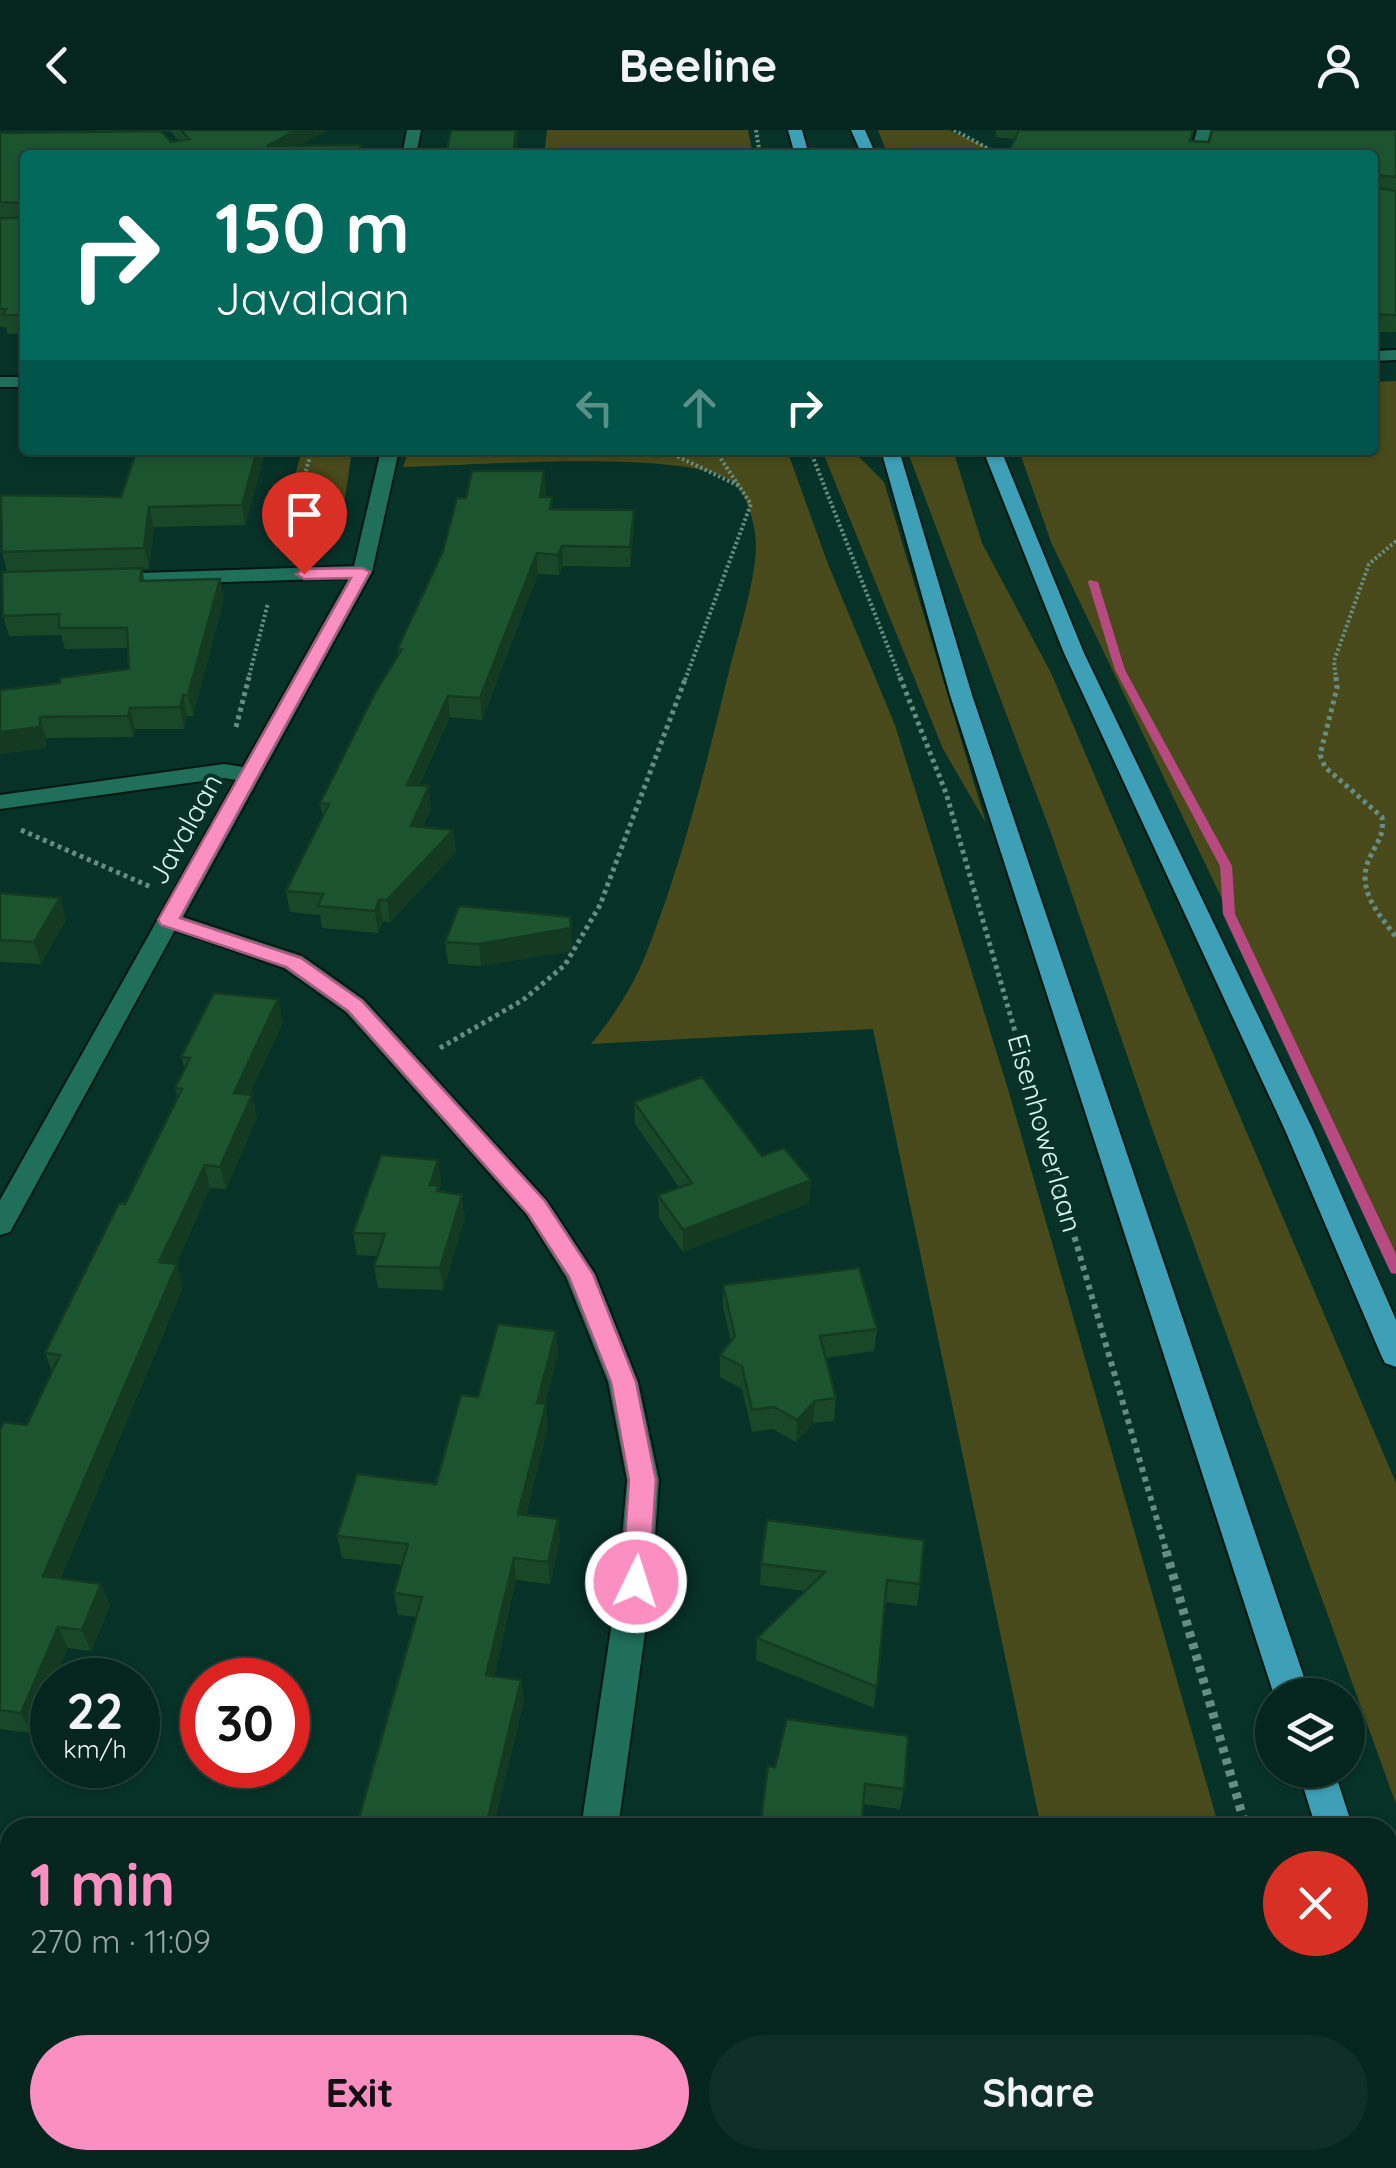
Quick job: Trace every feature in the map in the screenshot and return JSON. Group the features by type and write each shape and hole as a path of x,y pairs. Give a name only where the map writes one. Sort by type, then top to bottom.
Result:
{"main road":[{"name":"Eisenhowerlaan","path":"891,455 961,695 1286,1678"},
{"path":"994,455 1074,653 1298,1130 1396,1355"},
{"path":"1322,1788 1332,1818"}],"street":[{"name":"Javalaan","path":"0,1224 362,572 389,455"},
{"path":"78,580 362,572"},
{"path":"0,802 224,771 250,775"},
{"path":"174,910 293,962 355,1006 537,1208 580,1274 623,1382 642,1480 636,1582 601,1818"}],"path":[{"path":"954,130 991,150"},
{"path":"224,771 311,455"},
{"path":"674,455 743,488"},
{"path":"411,1065 523,1000 564,964 600,905 751,504 719,455"},
{"name":"Eisenhowerlaan","path":"812,455 946,793 1243,1818"},
{"path":"1396,541 1369,564 1334,662 1337,688 1320,755 1326,767 1382,817 1384,835 1365,859 1364,895 1396,937"},
{"path":"15,828 174,910"}],"shaded area":[{"path":"547,130 748,130 752,150 545,150"},
{"path":"878,130 949,130 994,150 886,150"},
{"path":"1396,381 1396,1262 1051,542 1021,455 1378,455 1378,382"},
{"path":"301,455 351,455 345,498 328,544 276,546"},
{"path":"407,455 789,455 828,564 895,725 1008,1089 1216,1818 1039,1818 873,1029 591,1044 641,966 692,814 753,574 756,538 742,494 733,482 708,472 671,465 576,461 403,467"},
{"path":"824,455 857,455 884,482 986,823 943,749"},
{"path":"909,455 955,455 982,543 1051,673 1396,1483 1396,1804 1365,1718 1365,1678 1350,1678 1154,1134 1051,833"}],"building":[{"path":"181,130 296,130 267,146 361,145 360,150 20,150 20,203 0,202 0,133 161,131 171,142 189,139"},
{"path":"451,130 516,130 514,150 447,150"},
{"path":"1019,130 1193,130 1190,141 1209,142 1212,130 1396,130 1396,177 1378,175 1378,150 1009,150"},
{"path":"1378,188 1396,191 1396,315 1378,314"},
{"path":"0,218 20,218 20,315 3,315 6,309 0,309"},
{"path":"135,455 256,455 242,505 149,507 144,548 2,552 1,495 121,497"},
{"path":"472,471 544,471 540,497 552,497 550,509 634,510 630,547 562,546 558,555 537,553 480,698 448,696 407,785 429,786 411,826 453,830 387,900 379,900 375,911 318,906 323,894 286,891 329,804 320,803 376,691 402,649 398,648 443,551 457,498 466,498"},
{"path":"142,568 140,581 220,579 188,695 183,695 180,707 130,708 128,716 40,717 40,727 0,732 0,690 129,669 127,628 59,628 59,614 3,616 2,572"},
{"path":"0,893 60,898 34,942 0,940"},
{"path":"459,906 570,917 571,928 479,944 445,942"},
{"path":"214,993 278,999 234,1093 252,1095 220,1167 205,1165 159,1262 177,1264 43,1576 101,1584 82,1630 58,1627 45,1658 30,1658 30,1692 21,1713 0,1710 0,1430 4,1422 27,1425 60,1355 45,1353 119,1203 125,1204 182,1089 175,1088 190,1058 181,1057"},
{"path":"702,1077 762,1156 784,1148 811,1180 683,1230 658,1195 692,1183 634,1102"},
{"path":"381,1155 438,1160 430,1185 439,1186 437,1191 462,1195 440,1268 374,1266 385,1234 353,1233"},
{"path":"859,1268 877,1329 820,1336 836,1398 815,1401 797,1420 774,1407 752,1410 742,1366 720,1355 735,1336 723,1285"},
{"path":"498,1324 556,1331 537,1403 546,1404 518,1514 558,1519 548,1562 514,1558 486,1675 521,1680 488,1818 359,1818 422,1597 394,1593 408,1544 337,1536 357,1474 436,1484 461,1395 478,1397"},
{"path":"767,1520 924,1540 920,1584 887,1580 877,1687 757,1638 825,1572 761,1564"},
{"path":"787,1719 908,1736 904,1789 865,1784 862,1818 761,1818 768,1766 775,1767"}],"waterway":[{"path":"1093,582 1120,670 1226,866 1229,914 1396,1269"}],"route":[{"path":"304,574 362,572 168,920 293,962 355,1006 537,1208 580,1274 623,1382 642,1480 636,1582"}]}
